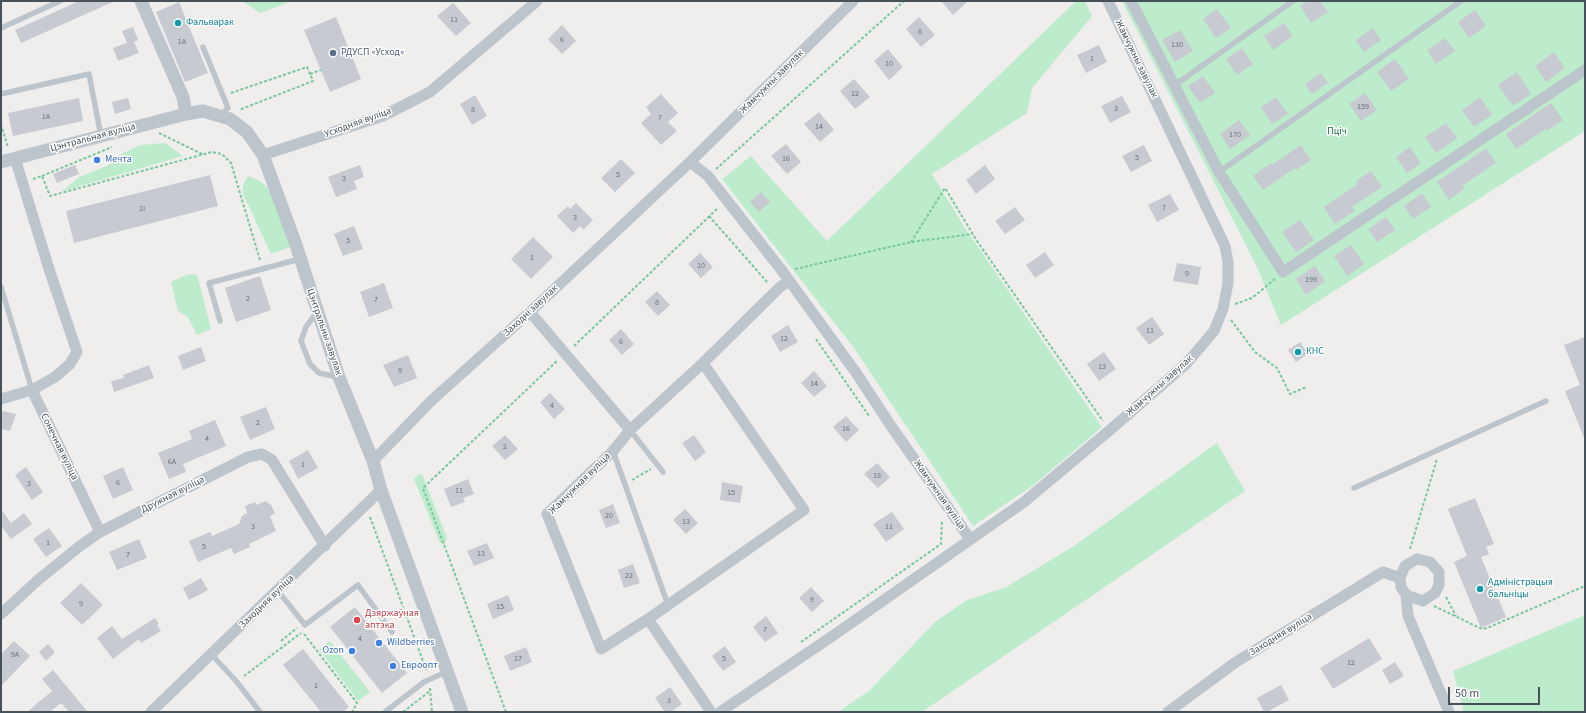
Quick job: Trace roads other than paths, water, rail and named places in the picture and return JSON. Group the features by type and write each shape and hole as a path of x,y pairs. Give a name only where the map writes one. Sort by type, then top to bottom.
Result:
{"street":[{"path":"141,1 183,97 186,114"},
{"name":"Усходняя вуліца","path":"263,155 383,116 430,92 537,1"},
{"name":"Жамчужны завулак","path":"690,162 854,1"},
{"name":"Жамчужны завулак","path":"970,539 1024,502 1186,364 1214,331 1223,309 1228,284 1228,262 1224,246 1108,1"},
{"path":"1131,1 1219,172 1283,272 1585,70"},
{"name":"Цэнтральны завулак","path":"186,114 203,111 224,112 230,119 247,132 263,155 340,377 373,461 381,490 462,712"},
{"name":"Цэнтральная вуліца","path":"1,162 12,155 101,136 186,114"},
{"path":"1,399 32,390 54,377 70,364 77,352 12,155"},
{"name":"Жамчужная вуліца","path":"690,162 708,176 786,277 857,374 889,423 970,539 834,635 720,712"},
{"name":"Заходні завулак","path":"373,461 431,401 530,312 690,162"},
{"name":"Жамчужная вуліца","path":"703,363 804,510 601,650 547,514 613,451 630,430 703,363 776,291 786,277"},
{"path":"530,312 630,430"},
{"name":"Сонечная вуліца","path":"32,390 100,532"},
{"name":"Дружная вуліца","path":"1,614 44,575 100,532 248,457 262,454 272,460 325,546"},
{"name":"Заходняя вуліца","path":"151,712 325,546 381,490"},
{"path":"1406,595 1423,601 1435,593 1439,585 1439,572 1430,562 1417,559 1405,566 1400,578 1401,587 1406,595 1408,616 1449,712"},
{"name":"Заходняя вуліца","path":"1168,712 1236,662 1383,572 1400,578"},
{"path":"648,619 711,712"}],"lane":[{"path":"1,28 60,1"},
{"path":"1175,85 1293,1"},
{"path":"1219,172 1460,1"},
{"path":"203,47 223,95 224,112"},
{"path":"1,94 89,74 101,136"},
{"path":"220,321 209,283 300,259"},
{"path":"1,287 32,390"},
{"path":"317,312 306,327 301,341 310,364 319,373 340,377"},
{"path":"1354,488 1546,401"},
{"path":"630,430 663,472"},
{"path":"613,451 668,605"},
{"path":"278,591 305,625 358,585 392,632"},
{"path":"212,655 237,682 260,712"},
{"path":"385,712 424,682 448,671"}],"place":[{"name":"Фальварак","path":"178,23"},
{"name":"РДУСП «Усход»","path":"333,53"},
{"name":"Мечта","path":"97,160"},
{"name":"КНС","path":"1298,352"},
{"name":"Адміністрацыя бальніцы","path":"1480,589"},
{"name":"Дзяржаўная аптэка","path":"357,620"},
{"name":"Wildberries","path":"379,643"},
{"name":"Ozon","path":"352,651"},
{"name":"Евроопт","path":"393,666"}],"park label":[{"name":"Пціч","path":"1337,132"}]}
